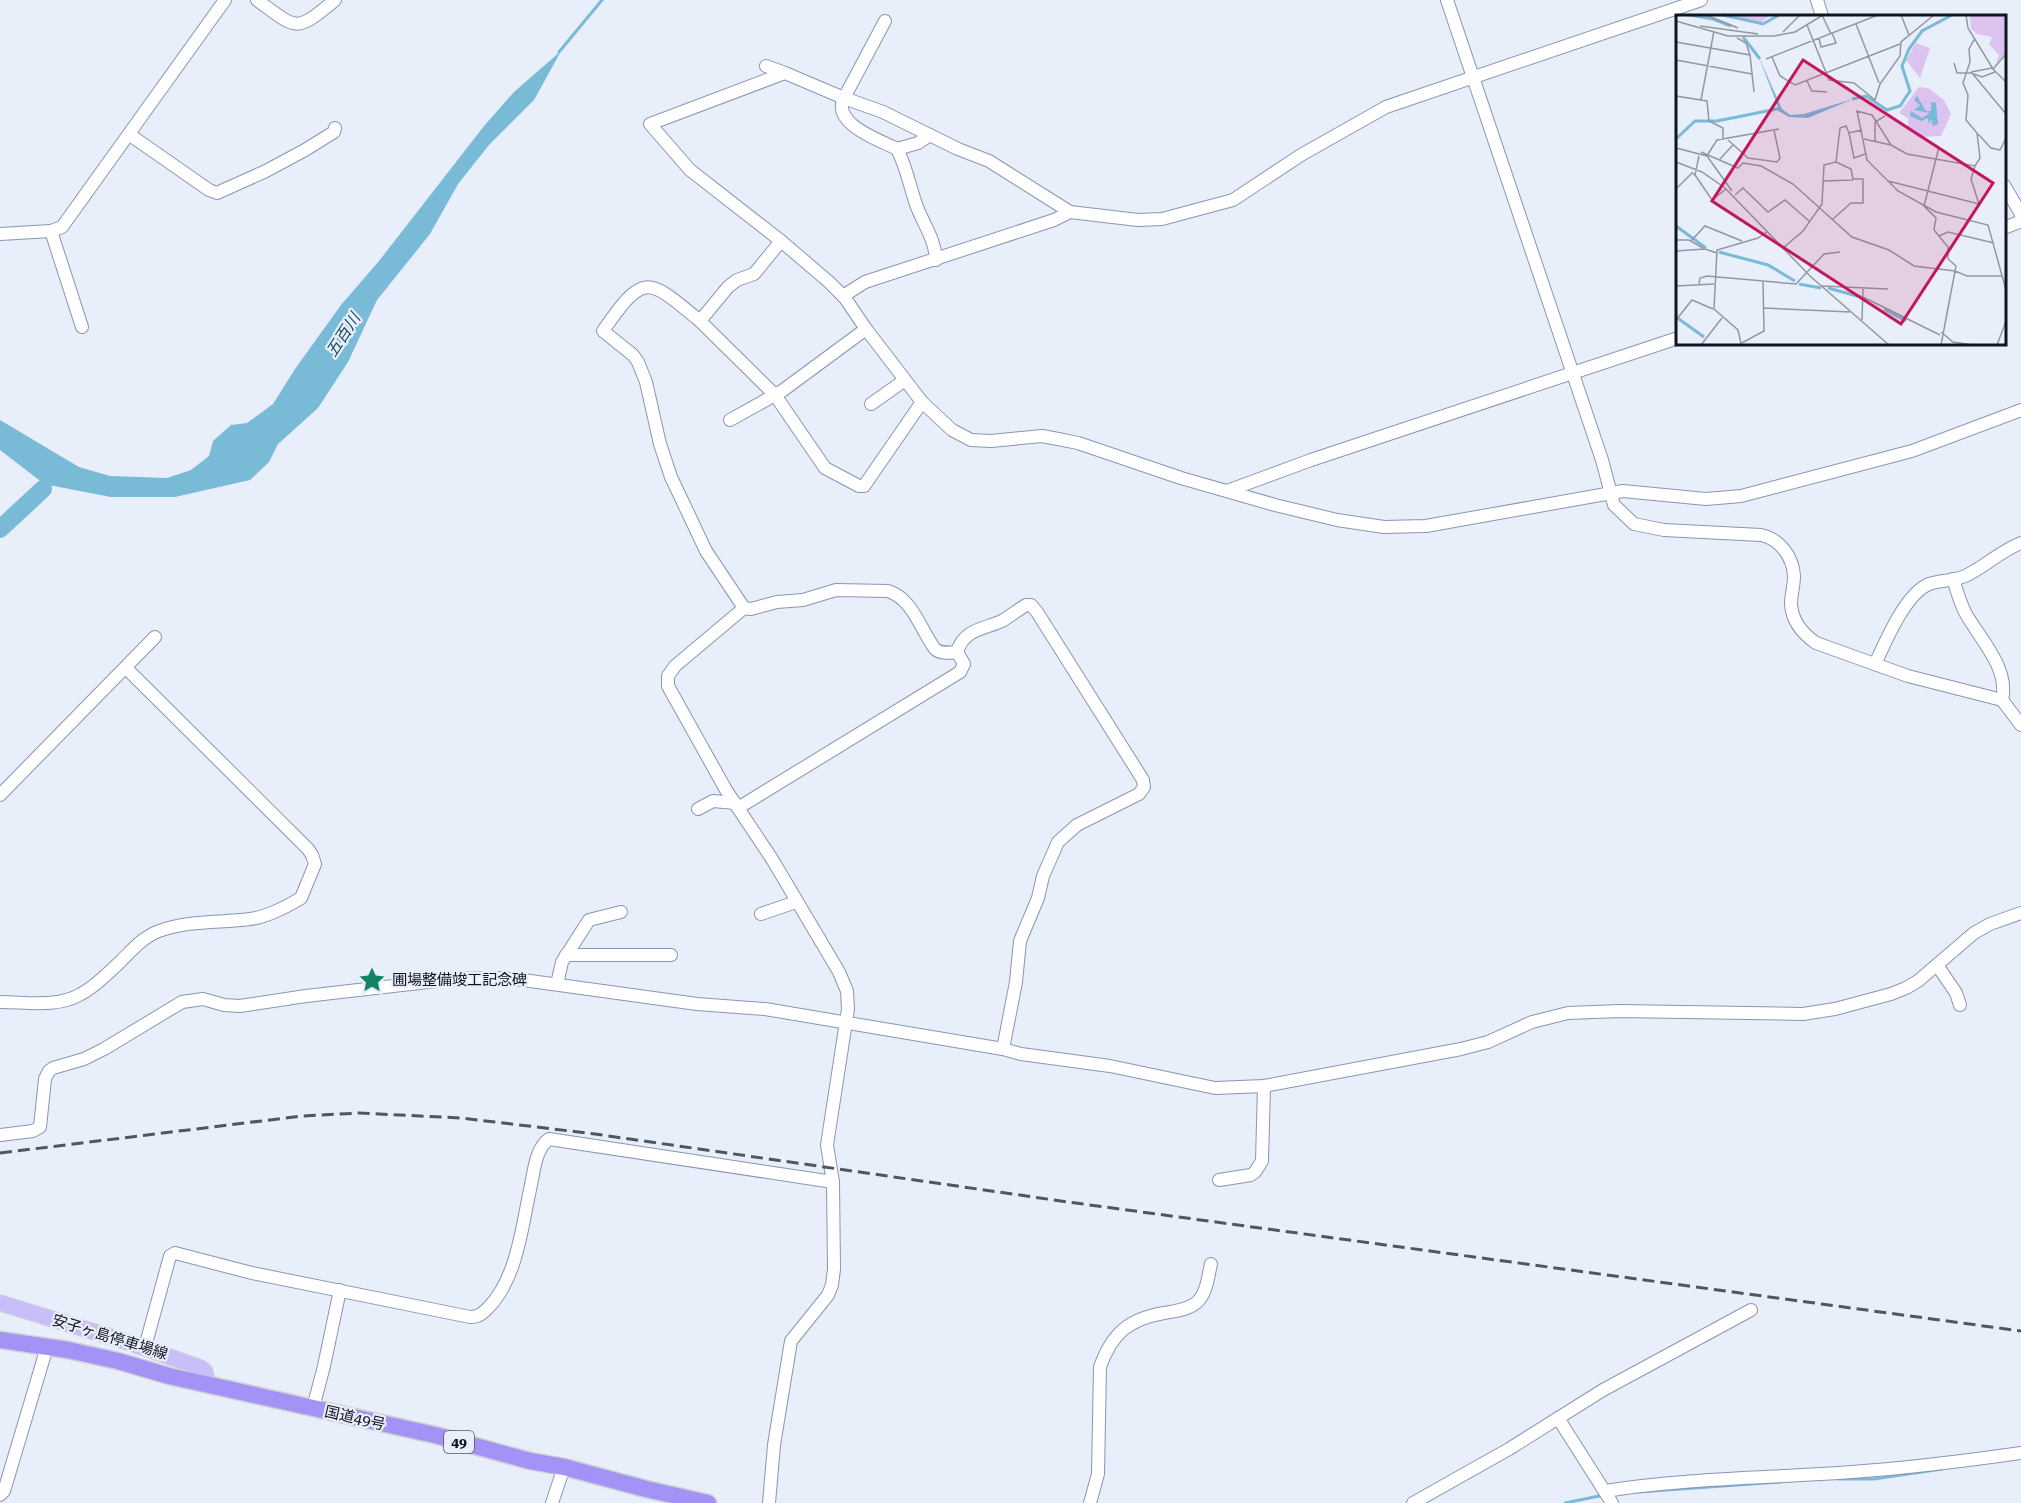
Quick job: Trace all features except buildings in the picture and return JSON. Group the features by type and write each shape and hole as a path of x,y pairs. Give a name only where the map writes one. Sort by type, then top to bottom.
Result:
{"highway":[{"name":"国道49号","path":"0,1340 118,1361 208,1385 435,1435 530,1461 564,1467 708,1503"}],"main road":[{"name":"安子ヶ島停車場線","path":"0,1303 200,1366 205,1371 208,1385"}],"street":[{"path":"0,234 51,231 62,227 225,0"},
{"path":"257,0 292,24 306,24 335,0"},
{"path":"1447,0 1602,460 1614,505 1629,520 1640,526 1664,530 1755,534 1772,538 1782,546 1791,561 1794,577 1791,605 1796,621 1802,631 1816,643 1908,676 2002,700 2021,726"},
{"path":"766,66 883,112 989,161 1070,212 1138,220 1162,219 1225,202 1238,196 1374,112 1701,0"},
{"path":"1817,0 1822,15"},
{"path":"885,21 840,105 841,110 848,122 897,149 918,209 931,235 936,260"},
{"path":"785,73 650,124 690,170 781,241 843,296 922,402 952,430 971,440 991,441 1041,436 1058,439 1078,443 1181,478 1337,520 1384,527 1425,526 1609,492 1633,490 1706,499 1741,496 1912,451 2021,410"},
{"path":"129,135 209,190 217,193 305,150 334,132 335,128"},
{"path":"897,149 918,143 930,135"},
{"path":"2006,188 2021,214"},
{"path":"843,296 865,282 1054,220 1070,212"},
{"path":"2006,227 2021,219"},
{"path":"51,231 82,327"},
{"path":"700,321 728,287 737,280 754,274 781,241"},
{"path":"922,402 861,487 825,468 775,395 700,321 661,291 644,286 630,295 603,331 633,355 640,368 671,477 706,551 744,608 751,609 777,602 803,600 836,590 888,591 900,597 909,606 935,649 944,653 957,652"},
{"path":"730,420 775,395 866,329"},
{"path":"1227,491 1311,460 1676,338"},
{"path":"871,404 905,380"},
{"path":"1875,664 1894,626 1914,595 1929,584 1964,576 1998,554 2021,543"},
{"path":"1953,579 1968,617 1994,656 2004,688 2002,700"},
{"path":"698,809 713,801 736,805 960,672 964,664 957,652 964,639 977,629 1006,618 1026,605 1034,607 1144,784 1139,794 1077,825 1058,842 1043,876 1038,898 1020,941 1016,982 1003,1049"},
{"path":"744,608 675,666 666,682 736,805 772,860 845,985 848,1000 826,1144 833,1182 834,1269 832,1286 791,1341 774,1445 769,1503"},
{"path":"0,795 155,637"},
{"path":"0,1002 35,1004 59,1003 69,1000 97,983 148,936 191,923 251,919 268,914 301,898 315,864 308,849 126,668"},
{"path":"761,914 796,902"},
{"path":"557,984 562,962 589,920 621,912"},
{"path":"0,1135 33,1131 40,1126 45,1079 53,1068 84,1059 104,1049 174,1006 189,1000 203,999 224,1005 240,1006 454,979 497,978 697,1004 765,1009 1003,1049 1021,1054 1110,1066 1215,1088 1264,1086 1461,1049 1488,1042 1532,1022 1568,1013 1620,1011 1803,1014 1835,1009 1906,988 1980,929 2021,913"},
{"path":"566,955 671,954"},
{"path":"1937,965 1956,993 1960,1005"},
{"path":"1219,1180 1251,1175 1262,1161 1264,1086"},
{"path":"145,1347 170,1256 175,1253 252,1273 470,1317 481,1315 496,1299 505,1284 516,1252 537,1160 543,1143 549,1139 833,1182"},
{"path":"1090,1503 1098,1474 1100,1367 1104,1356 1114,1338 1130,1323 1140,1318 1178,1311 1196,1303 1207,1281 1211,1264"},
{"path":"313,1408 340,1290"},
{"path":"1413,1503 1509,1449 1603,1389 1751,1310"},
{"path":"0,1495 4,1491 47,1347"},
{"path":"1558,1418 1612,1503"},
{"path":"1605,1491 1671,1482 1735,1480 1919,1467 2021,1453"},
{"path":"552,1503 564,1467"}],"water":[{"path":"561,51 534,100 489,145 458,184 430,234 377,300 348,362 318,408 278,444 269,462 250,480 175,497 111,497 49,485 26,507 24,505 43,483 0,450 0,420 79,467 110,476 167,478 191,470 209,456 213,441 231,425 247,423 273,404 341,305 379,261 484,126 514,92"}],"waterway":[{"name":"五百川","path":"559,52 602,0"},
{"path":"0,529 43,489"},
{"path":"1838,1479 1874,1479 1942,1469"},
{"path":"1638,1492 1781,1482"},
{"path":"1565,1503 1604,1495"}],"railway":[{"path":"0,1153 302,1116 359,1113 461,1118 595,1134 1068,1202 2021,1331"}],"place":[{"name":"圃場整備竣工記念碑","path":"372,980"}]}
